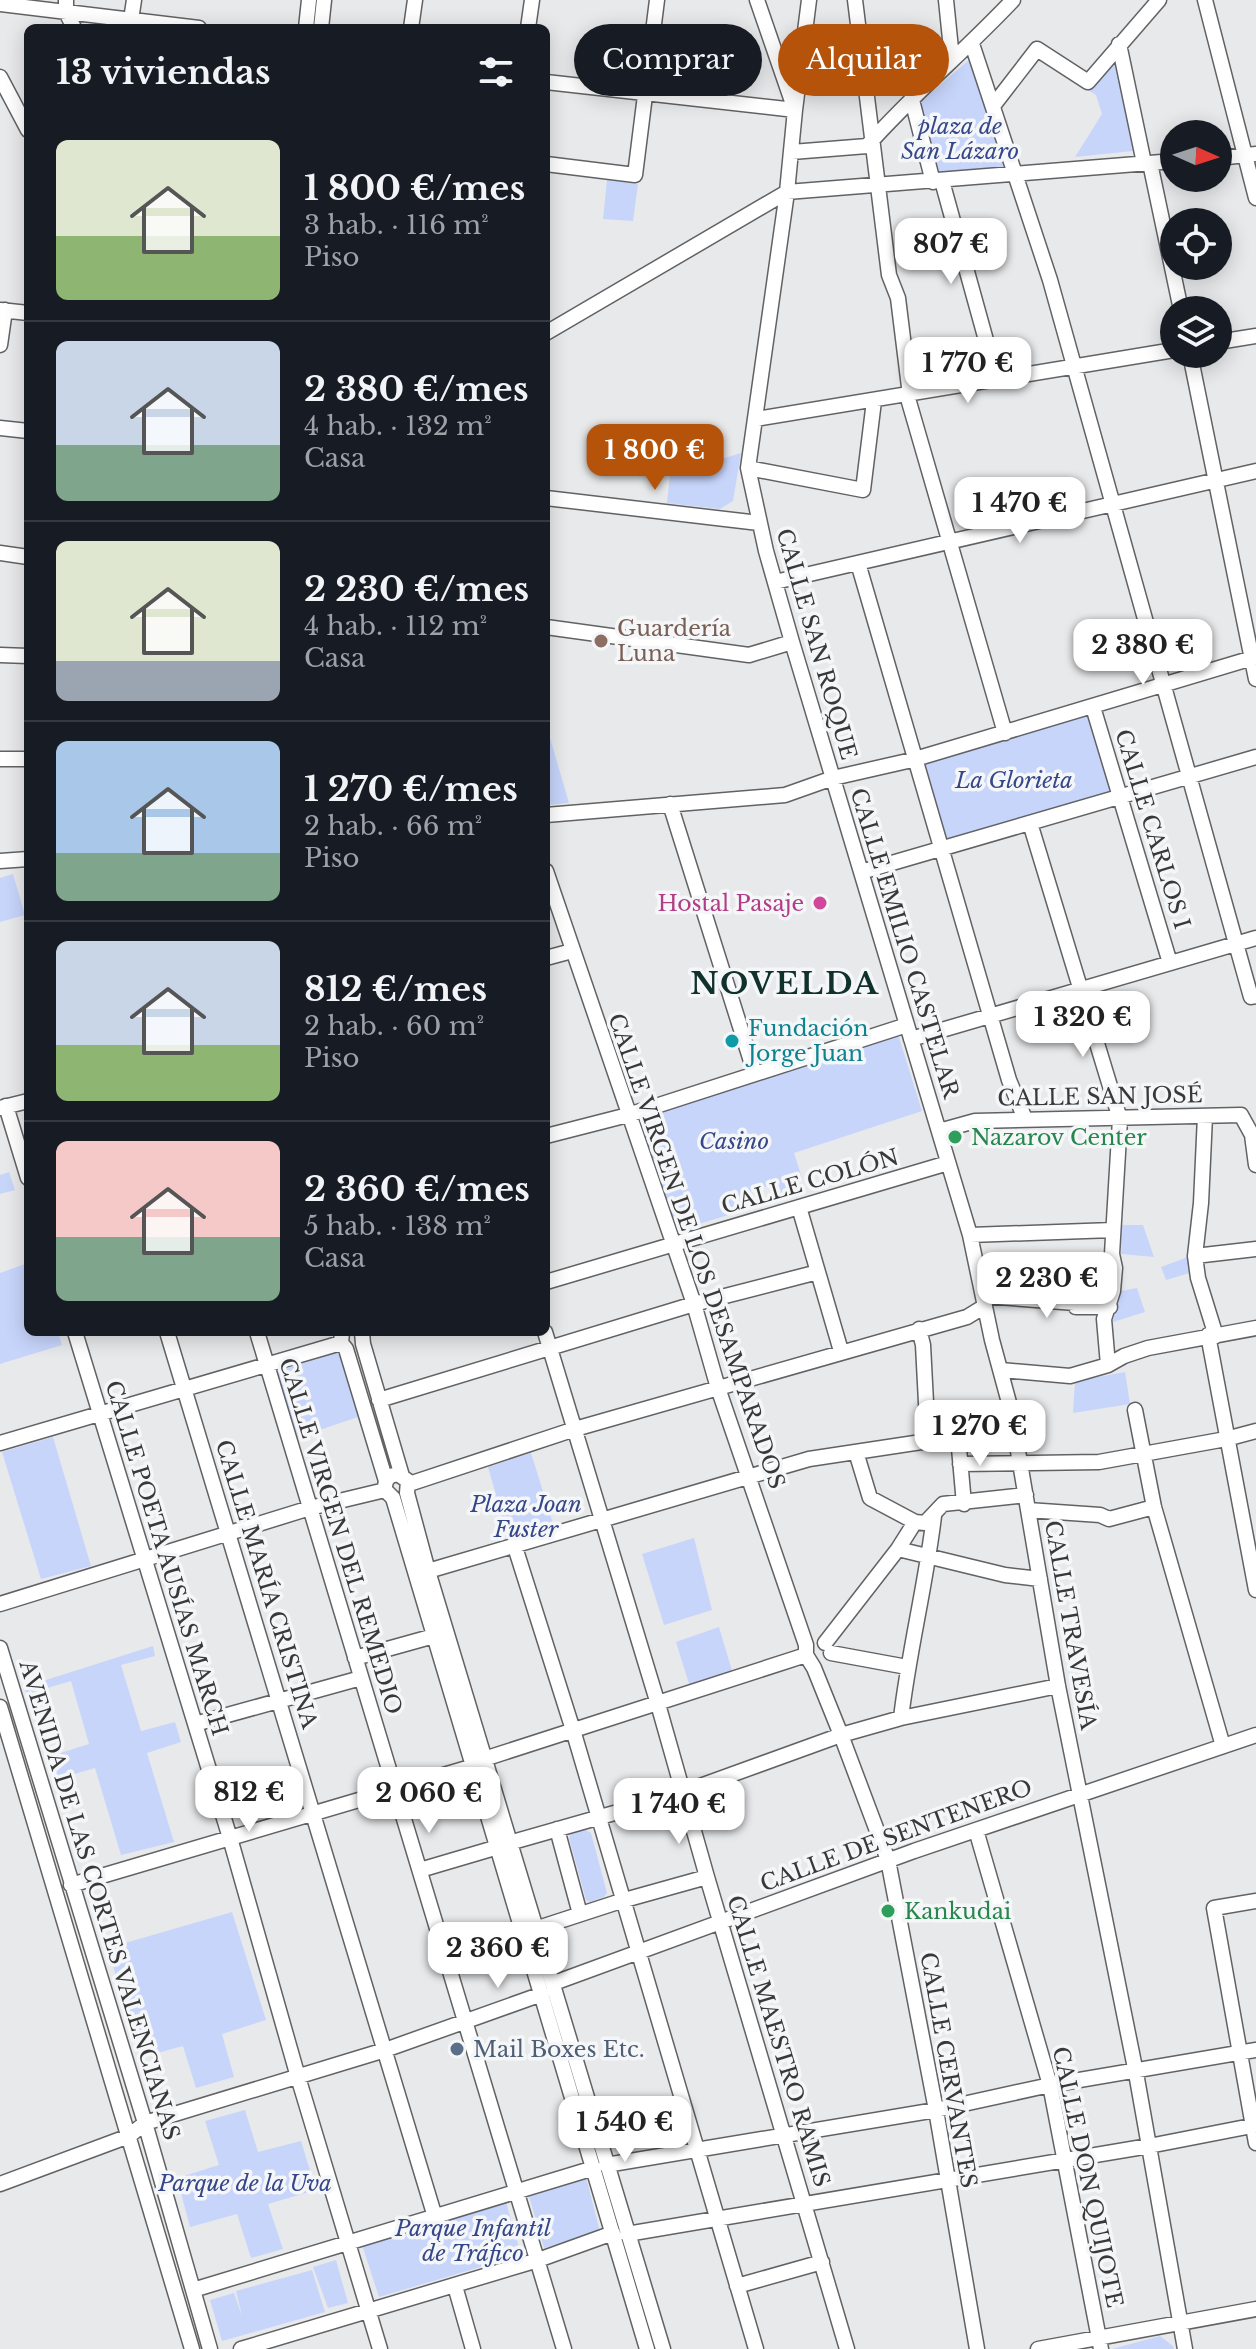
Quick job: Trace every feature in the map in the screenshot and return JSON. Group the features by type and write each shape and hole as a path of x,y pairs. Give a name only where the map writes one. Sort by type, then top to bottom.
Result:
{"street":[{"path":"131,20 134,0"},
{"path":"306,24 309,0"},
{"path":"321,24 324,0"},
{"path":"412,24 415,0"},
{"path":"529,24 532,0"},
{"path":"654,24 657,0"},
{"path":"757,0 795,110"},
{"path":"809,0 787,192 748,468 863,490 874,401"},
{"path":"855,0 889,275 898,298 909,395 1005,733"},
{"path":"946,0 952,59"},
{"path":"792,152 867,146 1013,0"},
{"path":"993,106 1037,49 1088,82 1159,0"},
{"path":"1205,0 1251,155 1256,198"},
{"path":"0,4 66,6 165,24"},
{"path":"972,44 1050,280 1188,776 1254,996"},
{"path":"1119,44 1178,296"},
{"path":"0,77 6,98 24,124"},
{"path":"550,82 574,85"},
{"path":"550,164 635,175 645,96"},
{"path":"664,96 795,110"},
{"path":"912,100 997,380"},
{"path":"550,331 787,192 1160,162"},
{"path":"0,345 2,310 24,313"},
{"path":"1232,340 1256,336"},
{"path":"756,419 1160,352"},
{"path":"1193,368 1256,679"},
{"path":"0,428 24,431"},
{"name":"CALLE SAN ROQUE","path":"748,468 775,582 833,778"},
{"path":"775,582 1256,471"},
{"path":"550,498 759,523"},
{"path":"0,553 24,556"},
{"path":"858,563 1009,1080 1025,1119"},
{"path":"550,628 749,655 792,642"},
{"path":"0,655 24,656"},
{"path":"550,815 785,795 833,778 915,759 1254,658"},
{"name":"CALLE CARLOS I","path":"1093,707 1170,963"},
{"path":"861,872 1256,757"},
{"path":"0,759 24,759"},
{"name":"CALLE EMILIO CASTELAR","path":"833,778 970,1235 992,1340"},
{"path":"670,804 755,1074"},
{"path":"1030,823 1120,1119 1112,1254 1115,1268 1110,1307 1104,1319 1108,1365"},
{"path":"0,861 24,859"},
{"name":"CALLE VIRGEN DE LOS DESAMPARADOS","path":"550,883 694,1304 718,1388 809,1656"},
{"path":"550,1135 628,1115 755,1074 909,1032 992,1015 1256,938"},
{"path":"550,957 572,951"},
{"path":"24,1102 3,1107 24,1167"},
{"name":"CALLE SAN JOSÉ","path":"939,1131 975,1121 1241,1115 1254,1135"},
{"path":"1205,1116 1195,1256 1256,1590"},
{"path":"1254,1135 1256,1165"},
{"name":"CALLE COLÓN","path":"550,1281 948,1163"},
{"path":"799,1207 841,1351"},
{"path":"970,1235 1113,1230"},
{"path":"1195,1256 1256,1249"},
{"path":"379,1400 694,1304 818,1272"},
{"path":"0,1604 310,1508 397,1487 575,1429 967,1317 985,1301 1110,1307"},
{"path":"967,1317 982,1325 992,1340"},
{"path":"1001,1370 1070,1376 1108,1365 1124,1356 1256,1328"},
{"path":"919,1329 923,1345 928,1441"},
{"name":"CALLE POETA AUSÍAS MARCH","path":"76,1336 230,1838 380,2349"},
{"name":"CALLE MARÍA CRISTINA","path":"168,1336 435,2217"},
{"name":"CALLE VIRGEN DEL REMEDIO","path":"258,1336 564,2349"},
{"path":"342,1338 354,1351 367,1336"},
{"path":"367,1336 397,1487 434,1636 479,1763"},
{"name":"CALLE MAESTRO RAMIS","path":"546,1336 847,2349"},
{"path":"0,1443 266,1365 342,1338"},
{"path":"342,1338 428,1571 479,1763 600,2167 620,2233 663,2349"},
{"name":"CALLE TRAVESÍA","path":"992,1340 1015,1430 1058,1686 1136,2073 1185,2349"},
{"path":"1135,1410 1154,1507 1223,1746"},
{"path":"960,1464 1099,1462 1256,1431"},
{"path":"428,1571 809,1459 928,1441 948,1435 958,1437 964,1504"},
{"path":"856,1452 870,1498 915,1522 925,1523 943,1504 1027,1503 1109,1519 1154,1507"},
{"path":"901,1718 934,1516"},
{"path":"71,1885 395,1790 809,1656 827,1661 828,1648 915,1522"},
{"path":"515,1547 573,1730 621,1901 756,2349"},
{"path":"898,1549 1005,1575 1040,1579"},
{"path":"355,1658 434,1636"},
{"path":"809,1656 820,1640 828,1648 907,1667"},
{"name":"AVENIDA DE LAS CORTES VALENCIANAS","path":"0,1648 145,2123 210,2349"},
{"name":"CALLE CERVANTES","path":"809,1656 888,1860 936,2110 977,2349"},
{"path":"195,1724 361,1678"},
{"path":"420,1870 598,1819 841,1735 901,1718 1058,1686"},
{"name":"AVENIDA DE LAS CORTES VALENCIANAS","path":"0,1707 192,2349"},
{"name":"CALLE DE SENTENERO","path":"145,2123 385,2050 466,2021 546,1986 888,1860 1080,1792 1256,1735"},
{"path":"557,1829 580,1914"},
{"name":"CALLE DON QUIJOTE","path":"976,1830 1050,2085 1100,2344"},
{"path":"504,1845 535,1929 546,1986"},
{"path":"535,1929 707,1877"},
{"path":"1256,1901 1214,1908 1256,2143"},
{"path":"193,2290 600,2167 936,2110 1050,2085 1136,2073 1256,2050"},
{"path":"0,2184 129,2136 145,2123"},
{"path":"241,2349 620,2233 1149,2146 1254,2125"},
{"path":"620,2233 647,2349"},
{"path":"737,2286 822,2262"},
{"path":"455,2286 473,2349"},
{"path":"1038,2349 1100,2344 1256,2309"}],"green space":[{"name":"plaza de San Lázaro","path":"970,59 1004,169 935,176 918,104 927,96 949,96 949,77"},
{"path":"1108,65 1117,65 1133,151 1075,157 1102,114 1096,95 1086,89"},
{"path":"607,180 638,184 633,221 603,219"},
{"path":"741,453 733,501 720,509 667,503 670,475"},
{"name":"La Glorieta","path":"1091,714 1116,794 947,843 921,763"},
{"path":"550,738 569,803 550,805"},
{"path":"13,874 24,915 0,922 0,878"},
{"name":"Casino","path":"898,1034 922,1111 794,1153 802,1178 793,1181 795,1190 782,1194 778,1183 751,1191 755,1207 682,1229 674,1226 639,1121 643,1115"},
{"path":"9,1172 15,1190 0,1194 0,1175"},
{"path":"1122,1225 1143,1225 1154,1257 1121,1254"},
{"path":"1193,1255 1193,1272 1166,1280 1161,1267"},
{"path":"24,1264 24,1336 59,1336 62,1345 0,1364 0,1273"},
{"path":"1137,1288 1145,1312 1113,1322 1116,1292"},
{"path":"338,1350 358,1417 296,1438 276,1370"},
{"path":"1125,1372 1130,1404 1073,1413 1075,1381"},
{"path":"53,1437 91,1566 41,1579 2,1452"},
{"name":"Plaza Joan Fuster","path":"531,1453 556,1533 511,1547 488,1467"},
{"path":"694,1538 712,1610 664,1625 642,1554"},
{"path":"719,1627 733,1674 690,1687 676,1642"},
{"path":"153,1646 155,1656 121,1665 141,1731 175,1722 181,1742 147,1753 174,1842 121,1855 95,1768 57,1779 51,1756 89,1744 71,1681 27,1694 24,1687"},
{"path":"584,1829 591,1833 607,1893 590,1902 586,1900 569,1838 571,1833"},
{"path":"232,1912 266,2020 222,2034 234,2077 196,2088 183,2046 139,2058 108,1948"},
{"name":"Parque de la Uva","path":"245,2110 258,2152 301,2141 316,2190 268,2204 283,2249 251,2258 237,2214 190,2227 177,2178 219,2165 205,2121"},
{"path":"586,2177 600,2232 544,2248 528,2193"},
{"name":"Parque Infantil de Tráfico","path":"506,2202 521,2255 379,2297 362,2245"},
{"path":"336,2260 348,2303 328,2308 313,2267"},
{"path":"312,2270 325,2312 222,2341 210,2300 234,2293 242,2316 236,2291"},
{"path":"1160,2336 1174,2349 1112,2349"}],"place":[{"name":"Guardería Luna","path":"601,641"},
{"name":"Hostal Pasaje","path":"820,903"},
{"name":"Fundación Jorge Juan","path":"732,1041"},
{"name":"Nazarov Center","path":"955,1137"},
{"name":"Kankudai","path":"888,1911"},
{"name":"Mail Boxes Etc.","path":"457,2049"}],"district":[{"name":"NOVELDA","path":"785,984"}]}
